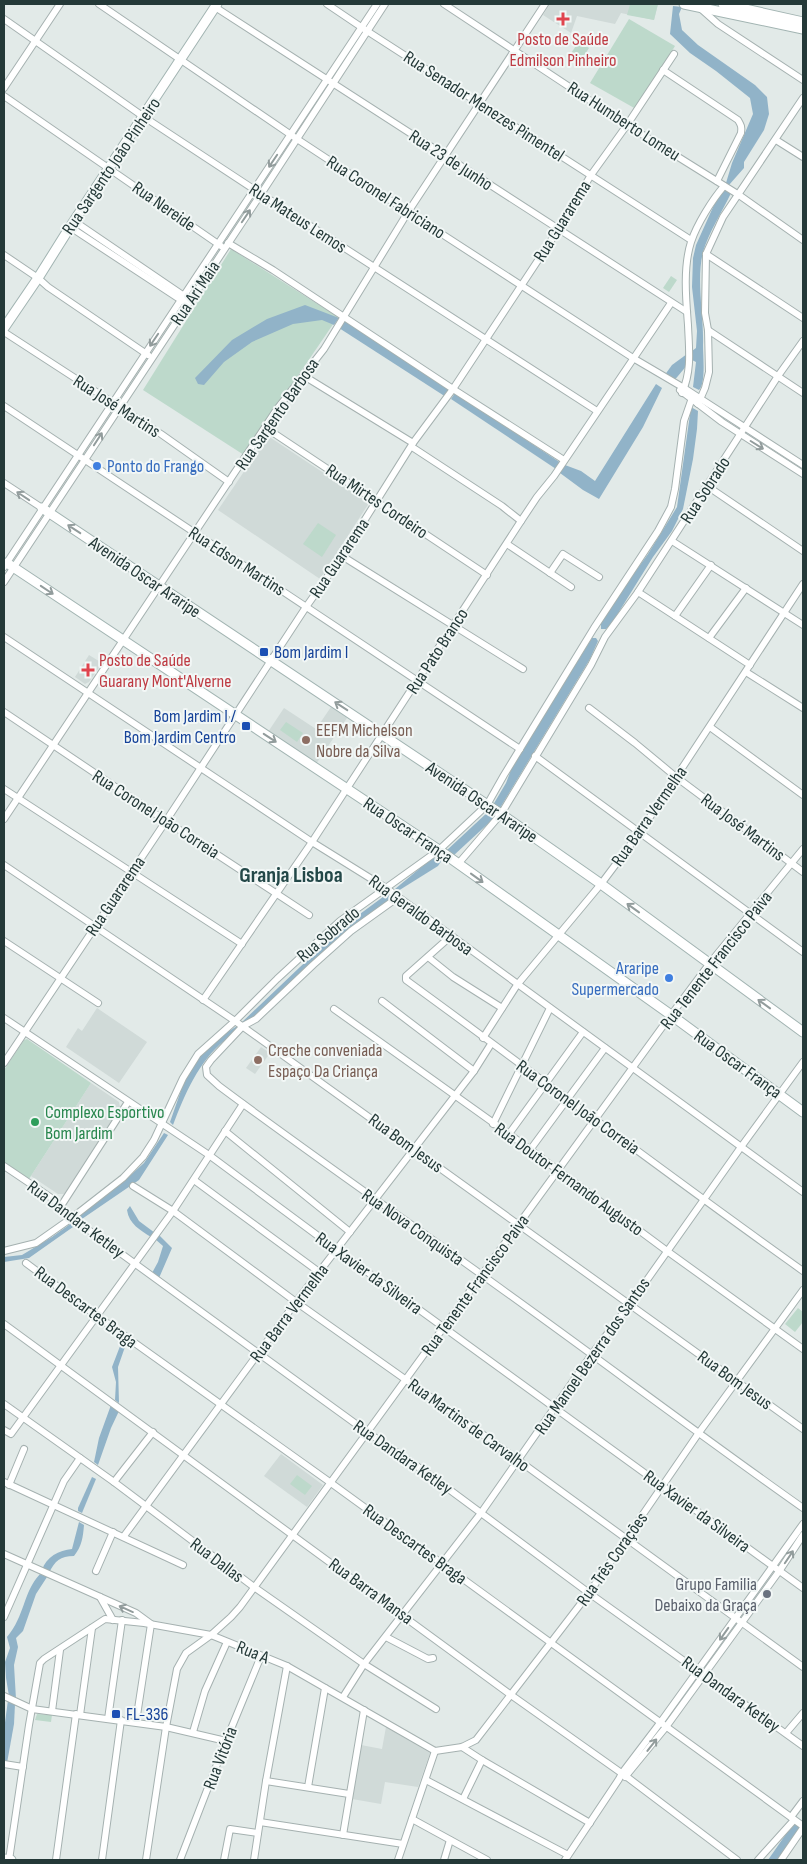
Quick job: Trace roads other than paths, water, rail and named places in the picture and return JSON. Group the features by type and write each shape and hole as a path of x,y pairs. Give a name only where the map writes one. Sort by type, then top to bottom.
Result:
{"street":[{"path":"4,88 60,4"},
{"name":"Rua Coronel Fabriciano","path":"98,4 294,137 676,385 803,474"},
{"name":"Rua Senador Menezes Pimentel","path":"328,4 691,240"},
{"name":"Rua Ari Maia","path":"148,355 189,302 261,194 294,137 364,29 377,4"},
{"name":"Rua Ari Maia","path":"364,29 385,4"},
{"name":"Rua Humberto Lomeu","path":"444,4 628,125 739,195 803,240"},
{"name":"Rua Sargento Barbosa","path":"4,820 285,397 304,376 324,349 408,212 545,4"},
{"path":"723,4 766,17"},
{"name":"Rua Sargento João Pinheiro","path":"4,328 216,5"},
{"name":"Rua 23 de Junho","path":"216,5 330,82 687,312"},
{"path":"693,5 803,23"},
{"path":"693,5 718,24 802,77"},
{"name":"Rua Mateus Lemos","path":"4,19 261,194 597,411"},
{"name":"Rua Guararema","path":"4,1063 306,607 342,556 412,445 453,389 558,230 591,175 628,125 674,54"},
{"path":"663,70 738,120 742,128 717,181"},
{"name":"Rua Nereide","path":"4,96 219,244 227,246 273,270 342,317 370,333 564,460"},
{"path":"699,402 709,372 708,330 705,305 706,254 723,217 803,98"},
{"name":"Rua Ari Maia","path":"4,582 7,564 81,458 148,355 182,298 254,189 294,137"},
{"path":"776,140 803,157"},
{"path":"683,391 690,364 686,278 691,240 709,204 724,186"},
{"path":"72,224 189,302"},
{"path":"706,254 803,318"},
{"path":"4,255 148,355"},
{"name":"Rua Pato Branco","path":"203,1000 312,842 521,521 671,303"},
{"path":"708,330 803,393"},
{"name":"Rua José Martins","path":"4,332 161,434 230,482"},
{"name":"Rua Sobrado","path":"458,864 501,814 592,665 604,637 638,592 778,376 803,341"},
{"path":"304,376 412,445 521,521"},
{"name":"Rua Sobrado","path":"4,1251 28,1246 36,1242 73,1218 123,1178 143,1157 163,1124 190,1064 198,1054 340,921 439,850 487,805 594,628 658,531 671,507 684,421 692,397"},
{"name":"Rua Edson Martins","path":"4,406 520,749"},
{"name":"Rua Mirtes Cordeiro","path":"266,428 487,575"},
{"name":"Rua Coronel Fabriciano","path":"742,431 803,465"},
{"name":"Avenida Oscar Araripe","path":"4,483 501,814 601,884 803,1032"},
{"path":"707,486 803,551"},
{"path":"672,541 803,625"},
{"path":"507,544 571,587"},
{"path":"550,573 563,554 599,577"},
{"path":"342,556 523,669"},
{"name":"Rua Oscar França","path":"7,564 439,850 671,1015 803,1112"},
{"path":"675,616 711,565"},
{"name":"Rua Barra Vermelha","path":"483,1038 517,985 601,884 640,832 803,584"},
{"path":"709,638 746,588"},
{"path":"638,592 750,665"},
{"path":"594,628 604,637"},
{"name":"Rua Geraldo Barbosa","path":"4,637 312,842 386,888 397,898 803,1192"},
{"path":"746,672 803,708"},
{"name":"Rua José Martins","path":"589,708 635,743 676,778 803,872"},
{"name":"Rua Coronel João Correia","path":"4,712 309,915"},
{"path":"710,726 803,795"},
{"path":"536,756 803,952"},
{"path":"4,789 242,944"},
{"name":"Rua Tenente Francisco Paiva","path":"146,1860 166,1727 179,1663 186,1653 211,1635 231,1617 294,1535 366,1432 445,1327 671,1015 803,849"},
{"name":"Rua Bom Jesus","path":"4,865 243,1026 803,1429"},
{"path":"243,1026 256,1019 351,931 397,898"},
{"name":"Rua Coronel João Correia","path":"451,936 406,976 406,980 521,1066 596,1118 703,1200 803,1271"},
{"path":"4,940 98,1003"},
{"path":"428,956 460,982 502,1008"},
{"path":"382,1001 474,1071"},
{"path":"493,1124 550,1008"},
{"name":"Rua Doutor Fernando Augusto","path":"334,1010 509,1134 803,1349"},
{"name":"Rua Xavier da Silveira","path":"4,1018 209,1156 803,1588"},
{"name":"Rua Nova Conquista","path":"243,1026 206,1067 207,1075 218,1086 803,1508"},
{"path":"509,1134 583,1032"},
{"name":"Rua Barra Vermelha","path":"124,1536 296,1302 474,1071 491,1044"},
{"path":"530,1150 605,1048"},
{"name":"Rua Manoel Bezerra dos Santos","path":"343,1697 364,1664 404,1615 441,1563 481,1513 592,1354 630,1304 803,1062"},
{"path":"61,1206 128,1102"},
{"path":"4,1430 11,1434 62,1366 173,1211 243,1104"},
{"path":"225,1131 350,1232"},
{"name":"Rua Dandara Ketley","path":"4,1166 44,1193 73,1218 366,1432 427,1473 588,1593 803,1746"},
{"path":"194,1180 319,1272"},
{"name":"Rua Martins de Carvalho","path":"133,1186 173,1211 296,1302 803,1667"},
{"name":"Rua Descartes Braga","path":"26,1263 803,1827"},
{"name":"Rua Três Corações","path":"435,1751 462,1747 476,1740 551,1644 663,1487 698,1434 803,1290"},
{"name":"Rua Barra Mansa","path":"4,1324 737,1860"},
{"name":"Rua Dallas","path":"4,1404 114,1482 254,1587 364,1664 436,1709"},
{"path":"114,1482 153,1432"},
{"path":"24,1448 6,1484 124,1536 183,1565"},
{"path":"4,1616 64,1481 80,1458"},
{"path":"739,1620 773,1566 803,1524"},
{"path":"96,1571 114,1532"},
{"path":"426,1780 566,1858 623,1776 663,1725 739,1620 780,1570 803,1535"},
{"path":"4,1554 136,1613 151,1624 136,1722"},
{"path":"100,1597 113,1620"},
{"path":"108,1719 122,1620"},
{"name":"Rua A","path":"32,1709 39,1666 44,1659 101,1621 122,1620 211,1635 287,1666 435,1751"},
{"path":"56,1860 92,1628"},
{"path":"386,1637 428,1659 433,1658"},
{"path":"193,1732 205,1691 228,1642"},
{"path":"52,1711 60,1650"},
{"name":"Rua Vitória","path":"180,1860 261,1656"},
{"path":"254,1860 287,1666"},
{"path":"308,1787 325,1688"},
{"path":"4,1696 32,1709 136,1722 193,1732 226,1741"},
{"path":"4,1859 10,1860 32,1709"},
{"path":"343,1835 364,1710"},
{"path":"786,1734 803,1713"},
{"path":"102,1860 121,1720"},
{"path":"462,1747 590,1823"},
{"path":"398,1860 435,1751"},
{"path":"463,1799 482,1760"},
{"path":"4,1764 23,1767"},
{"path":"266,1781 349,1794"},
{"path":"758,1860 793,1818 803,1801"},
{"path":"412,1819 487,1860"},
{"path":"260,1822 403,1844"},
{"path":"782,1860 803,1827"},
{"path":"224,1860 230,1829 258,1833"},
{"path":"444,1860 450,1840"}],"water":[{"path":"673,6 682,7 679,14 682,30 698,45 755,85 767,97 769,114 764,130 744,162 744,168 729,185 726,183 732,163 753,114 750,98 690,53 670,34"},
{"path":"724,188 731,193 709,237 701,263 700,286 704,369 703,382 699,390 693,387 696,362 692,360 692,351 696,348 697,331 692,287 693,258 696,245"},
{"path":"305,305 339,318 334,325 322,320 293,324 252,342 224,362 204,385 198,384 195,378 232,340 267,319"},
{"path":"343,320 451,390 446,397 339,328"},
{"path":"687,354 688,364 673,382 664,376 672,365"},
{"path":"656,384 662,388 643,427 599,499 560,473 565,465 581,471 595,481"},
{"path":"455,393 561,463 556,469 451,399"},
{"path":"691,407 698,411 697,429 683,509 672,531 653,557 612,623 606,629 601,629 601,619 648,554 677,507"},
{"path":"592,638 596,638 598,641 590,659 500,808 493,805 506,783 514,762"},
{"path":"489,811 495,815 492,820 453,856 446,851"},
{"path":"438,858 442,860 438,866 398,891 395,889 431,859"},
{"path":"387,894 393,898 350,929 244,1025 241,1023 341,928"},
{"path":"237,1026 240,1028 207,1058 200,1068 193,1079 173,1125 170,1122 184,1082 198,1059 220,1037"},
{"path":"164,1133 168,1135 139,1180 79,1221 76,1218 121,1184 144,1163"},
{"path":"130,1206 139,1221 155,1233 151,1237 130,1219 127,1210"},
{"path":"73,1222 76,1224 73,1227 29,1258 4,1262 4,1257 22,1255"},
{"path":"159,1235 172,1248 159,1278 152,1273 163,1246 155,1239"},
{"path":"122,1341 126,1344 118,1367 119,1403 115,1400 116,1382 112,1367"},
{"path":"111,1405 119,1411 98,1465 94,1462 99,1438"},
{"path":"92,1477 96,1479 82,1513 78,1511 78,1508"},
{"path":"79,1522 84,1525 83,1534 74,1556 58,1560 49,1573 42,1570 47,1561 54,1555 72,1549"},
{"path":"40,1574 47,1577 36,1594 23,1631 16,1638 18,1647 14,1665 16,1699 9,1696 6,1678 5,1662 10,1648 7,1637 17,1621 30,1588"},
{"path":"8,1700 15,1704 14,1724 7,1763 4,1763 4,1730"},
{"path":"796,1823 801,1827 778,1860 768,1860 786,1834"}],"place":[{"name":"Posto de Saúde Edmilson Pinheiro","path":"563,19"},
{"name":"Ponto do Frango","path":"97,466"},
{"name":"Bom Jardim I","path":"264,652"},
{"name":"Posto de Saúde Guarany Mont'Alverne","path":"88,670"},
{"name":"Bom Jardim I / Bom Jardim Centro","path":"246,726"},
{"name":"EEFM Michelson Nobre da Silva","path":"306,740"},
{"name":"Araripe Supermercado","path":"669,978"},
{"name":"Creche conveniada Espaço Da Criança","path":"258,1060"},
{"name":"Complexo Esportivo Bom Jardim","path":"35,1122"},
{"name":"Grupo Familia Debaixo da Graça","path":"767,1594"},
{"name":"FL-336","path":"116,1714"}],"district":[{"name":"Granja Lisboa","path":"291,874"}]}
